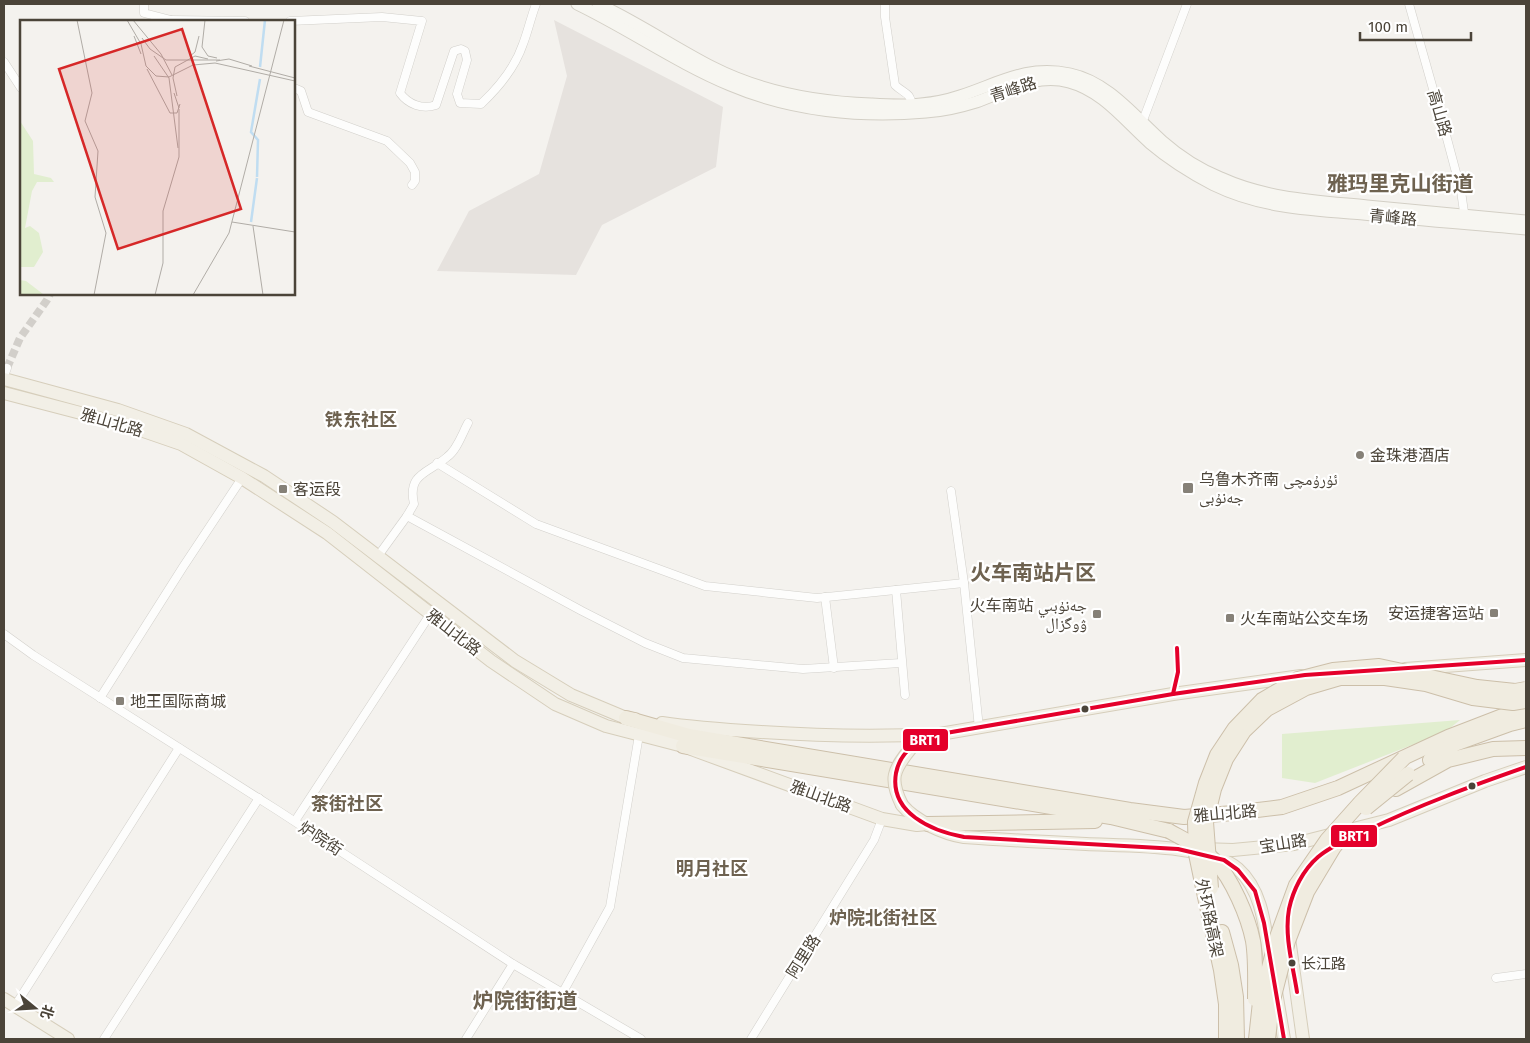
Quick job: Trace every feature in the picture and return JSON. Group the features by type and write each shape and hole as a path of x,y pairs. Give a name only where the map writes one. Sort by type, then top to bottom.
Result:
{"highway":[{"name":"外环路高架","path":"1226,1039 1226,1004 1221,970 1196,854 1195,822 1214,762 1235,728 1262,700 1298,679 1333,670 1379,666 1476,687 1515,691 1526,689"},
{"name":"外环路高架","path":"1237,1039 1236,997 1231,965 1213,902 1206,822 1214,789 1226,759 1244,731 1268,710 1306,688 1340,678 1385,678 1426,684 1473,698 1513,703 1526,701"},
{"name":"雅山北路","path":"626,718 699,737 1130,810 1184,816 1282,807 1338,788 1448,737 1506,715 1526,710"},
{"path":"1268,1039 1272,1004 1288,941 1307,892 1334,847 1366,808 1455,744 1526,720"},
{"path":"683,746 1111,817 1170,831 1192,843 1215,862 1232,885 1243,910 1253,941 1255,1039"},
{"path":"1410,776 1448,760 1493,749 1526,748"},
{"path":"1255,1039 1260,1002 1269,965 1296,885 1327,840 1404,758"},
{"path":"928,824 1129,822"}],"main road":[{"name":"青峰路","path":"577,4 713,77 763,97 803,107 862,113 911,109 944,110 960,107 1026,82 1052,79 1068,82 1095,93 1149,142 1175,162 1203,179 1240,195 1272,204 1309,210 1526,221"},
{"name":"青峰路","path":"598,4 713,68 760,87 803,98 895,105 911,109 957,97 1014,76 1035,71 1074,74 1099,85 1164,143 1197,166 1220,178 1263,194 1465,219 1526,229"},
{"name":"雅山北路","path":"5,374 186,434 264,476 333,522 515,661 571,695 626,718 689,728 784,733 888,737 940,734"},
{"name":"雅山北路","path":"4,393 123,424 181,444 242,478 327,532 491,661 556,704 606,726 683,746 882,819 917,825 928,824"},
{"path":"1284,1039 1264,923 1255,891 1238,870 1224,860 1178,849 951,836 911,814 902,805 895,790 894,778 900,761 911,748 940,734 1173,694 1305,676 1526,660"},
{"name":"宝山路","path":"1178,849 1233,850 1294,844 1389,820 1526,766"},
{"path":"1303,1039 1288,928 1288,910 1300,879 1318,857 1338,844 1389,820"},
{"path":"7,1004 54,1039"},
{"path":"7,1004 68,1039"}],"street":[{"path":"144,4 144,13 171,20"},
{"path":"295,21 382,17 422,21 400,93 403,98 418,106 429,108 436,105 454,51 461,49 465,51 468,60 457,94 460,103 481,104 502,83 523,45 536,4"},
{"path":"886,4 885,17 895,85 908,94 911,99 911,109"},
{"path":"1142,123 1187,4"},
{"name":"高山路","path":"1409,4 1448,144 1465,219"},
{"path":"4,62 20,86"},
{"path":"295,88 300,91 308,112 388,141 410,163 415,172 415,181 412,186"},
{"path":"378,556 414,504 412,493 415,481 423,472 448,457 468,424"},
{"path":"437,463 536,524 705,586 817,598 964,583"},
{"path":"100,698 242,478"},
{"path":"951,491 964,583 979,728"},
{"path":"407,516 582,611 645,643 683,658 803,669 902,663"},
{"path":"896,590 905,694"},
{"path":"825,597 834,668"},
{"path":"295,821 438,602"},
{"name":"炉院街","path":"4,634 33,655 295,821 513,964 641,1039"},
{"path":"563,992 610,906 639,734"},
{"path":"7,1004 179,748"},
{"path":"104,1039 259,798"},
{"name":"阿里路","path":"751,1039 874,840 882,819"},
{"path":"466,1039 513,964"},
{"path":"1496,978 1526,974"}],"shaded area":[{"path":"554,20 723,107 716,167 602,225 576,275 437,271 469,211 539,174 567,76"}],"green space":[{"path":"1460,720 1445,732 1315,783 1282,778 1282,734"}],"tunnel":[{"path":"7,368 20,338 50,295"}],"transit line":[{"name":"BRT1","path":"1173,694 1178,672 1177,648"},
{"name":"BRT1","path":"1284,1039 1264,923 1255,891 1238,870 1224,860 1178,849 964,837 939,830 915,818 899,799 896,787 896,773 902,758 915,745 940,734 1173,694 1305,675 1526,660"},
{"name":"BRT1","path":"1297,992 1290,951 1289,909 1303,874 1313,862 1335,845 1407,812 1526,767"}],"place":[{"name":"金珠港酒店","path":"1360,455"},
{"name":"乌鲁木齐南 ئۇرۇمچى جەنۇبى","path":"1188,488"},
{"name":"客运段","path":"283,489"},
{"name":"安运捷客运站","path":"1494,613"},
{"name":"火车南站 جەنۇبىي ۋوگزال","path":"1097,614"},
{"name":"火车南站公交车场","path":"1230,618"},
{"name":"地王国际商城","path":"120,701"},
{"name":"长江路","path":"1292,963"}],"district":[{"name":"雅玛里克山街道","path":"1400,184"},
{"name":"铁东社区","path":"361,420"},
{"name":"火车南站片区","path":"1033,573"},
{"name":"茶街社区","path":"347,804"},
{"name":"明月社区","path":"712,869"},
{"name":"炉院北街社区","path":"883,918"},
{"name":"炉院街街道","path":"525,1001"}]}
